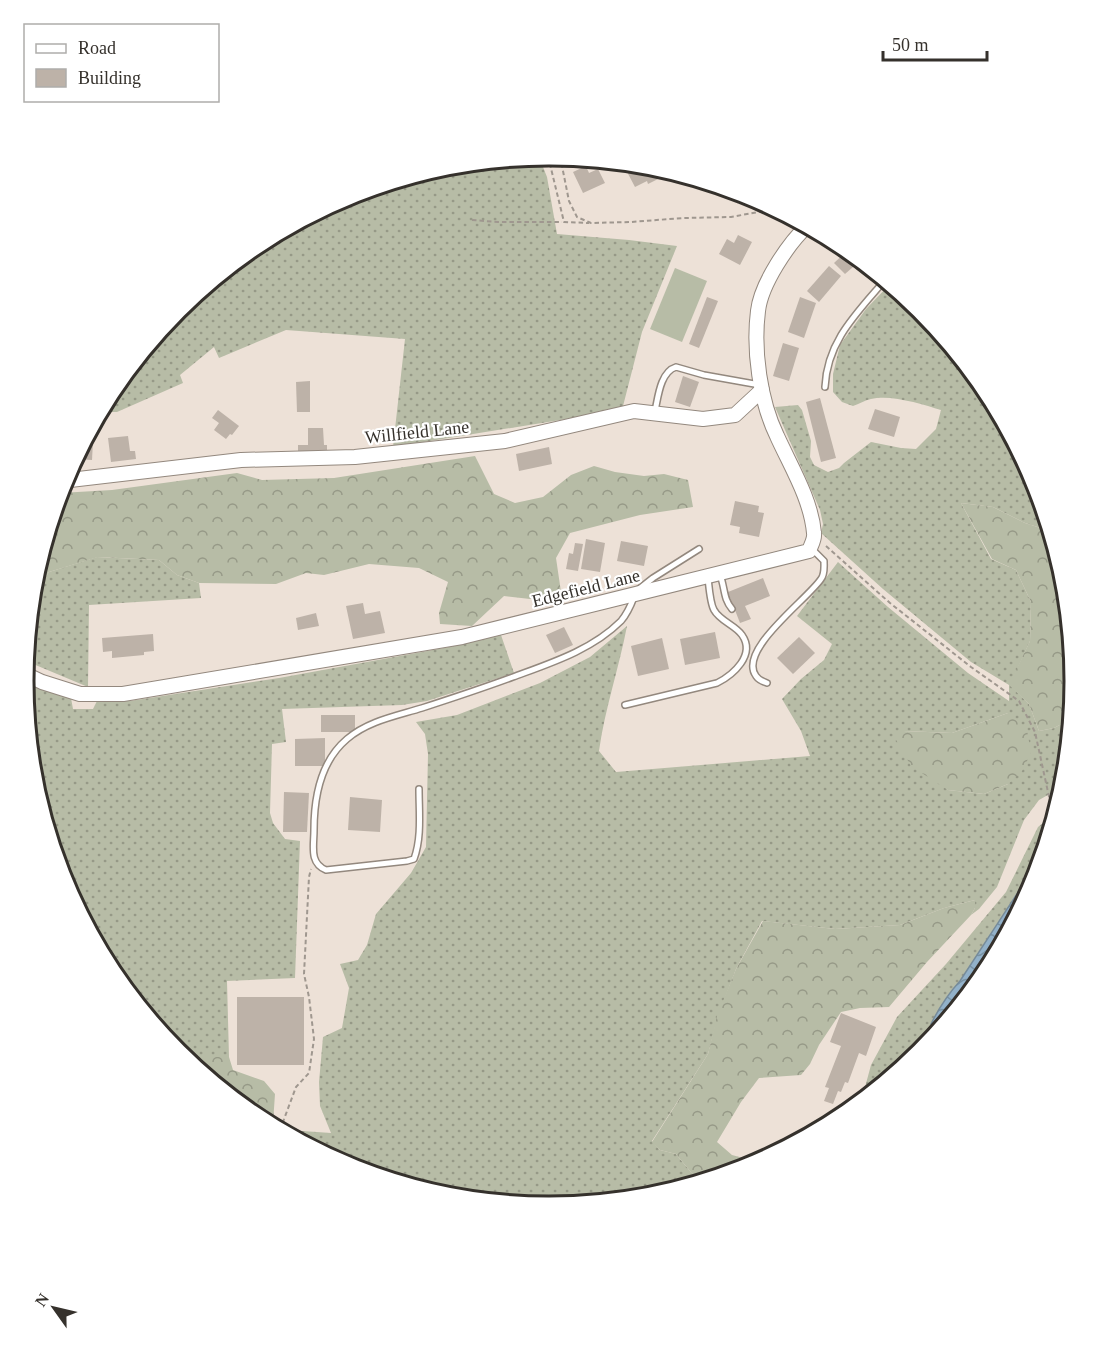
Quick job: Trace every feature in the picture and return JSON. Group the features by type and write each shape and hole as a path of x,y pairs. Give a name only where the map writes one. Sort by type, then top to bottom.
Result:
{"street":[{"path":"801,232 764,289 758,310 757,352 761,387 776,434 807,500 812,542"},
{"name":"Willfield Lane","path":"76,479 241,460 355,457 505,441 634,411 704,418 735,415 761,387"},
{"name":"Edgefield Lane","path":"34,678 80,694 123,694 462,637 809,551 812,542"}],"lane":[{"path":"825,387 830,355 840,336 880,286"},
{"path":"655,413 665,376 676,367 761,387"},
{"path":"767,683 756,676 752,668 753,658 770,634 822,578 824,561 812,542"},
{"path":"418,789 419,839 414,859 326,870 319,867 314,859 314,812 320,781 333,754 346,740 377,722 458,697 561,660 599,639 622,619 635,594 643,585 699,549"},
{"path":"713,575 723,581 725,598 732,609"},
{"path":"625,705 717,683 728,677 740,665 745,649 744,640 741,634 713,610 713,575"}],"path":[{"path":"550,166 564,222"},
{"path":"562,166 570,201 577,217 591,223"},
{"path":"472,220 631,222 731,217 761,211"},
{"path":"812,542 971,667 1019,701 1035,732 1050,802"},
{"path":"283,1122 296,1087 309,1073 314,1039 304,974 309,877 314,859"}],"green space":[{"path":"543,166 547,177 557,234 677,246 642,332 622,410 393,447 405,339 286,330 219,358 214,347 180,375 183,383 117,412 110,412 162,341 185,317 236,272 292,235 352,205 384,193 482,170"},
{"path":"675,268 707,281 682,342 650,329"},
{"path":"884,290 889,294 937,341 978,395 1011,453 1041,528 993,507 961,503 991,559 1016,570 1031,602 1030,641 1010,685 1029,704 1039,731 1062,724 1052,793 1039,800 1024,820 997,887 971,915 975,908 975,900 944,908 900,925 835,929 762,921 736,969 718,1016 708,1054 652,1141 660,1150 676,1154 693,1175 617,1192 583,1195 516,1195 482,1192 384,1169 352,1157 299,1131 331,1133 320,1106 319,1082 323,1037 342,1028 349,988 340,964 358,960 367,945 376,914 411,873 426,847 428,754 425,734 416,722 457,715 540,683 590,657 627,626 599,751 616,772 810,756 801,731 782,699 824,660 832,644 797,616 838,562 968,673 1009,701 1009,685 971,662 883,589 821,533 823,524 820,510 775,407 798,405 802,410 811,441 810,457 814,465 828,472 839,468 871,442 916,449 936,429 941,410 906,400 887,398 869,400 853,406 842,402 833,392 833,374 840,345 866,309","holes":["1008,713 1008,784 984,794 948,790 904,731 952,733"]},
{"path":"475,456 494,494 515,503 543,497 571,475 594,466 615,472 644,476 664,474 688,480 693,507 640,515 570,533 556,558 561,592 530,599 504,596 472,626 440,624 439,613 448,582 419,568 369,564 324,575 306,573 276,584 199,583 177,575 159,560 98,557 49,572 45,578 71,492 112,490 237,473 262,480 334,478"},
{"path":"961,503 993,507 1041,528 1055,581 1063,647 1062,724 1054,728 1039,731 1029,704 1009,685 1030,641 1031,602 1016,570 992,559"},
{"path":"97,557 159,560 177,575 199,583 201,598 89,605 88,687 35,665 39,614 44,581 49,572"},
{"path":"501,635 514,673 427,701 402,705 282,709 286,742 272,744 270,813 273,823 285,839 300,841 295,978 227,981 229,1057 198,1057 162,1021 121,967 103,938 74,878 62,847 44,781 34,683 71,698 73,709 93,709 97,701 130,701 279,678 449,647"},
{"path":"1008,713 1027,730 1031,753 1022,771 1008,784 984,794 948,790 911,766 895,738 903,731 952,733"},
{"path":"1045,822 1020,889 960,981 951,991 934,1024 865,1089 871,1065 897,1017 946,964 1006,892 1038,827"},
{"path":"975,900 975,908 971,915 889,1007 860,1008 841,1012 801,1075 759,1078 741,1102 717,1142 732,1155 744,1158 693,1175 676,1154 660,1150 652,1142 708,1054 717,1016 736,969 763,921 835,929 900,925 944,908"},
{"path":"198,1057 229,1057 233,1070 264,1081 275,1094 274,1116 236,1090"}],"water":[{"path":"1020,889 996,939 958,995 933,1026 931,1024 941,1007"}],"building":[{"path":"584,167 587,167 589,173 598,169 605,183 583,193 573,172"},
{"path":"627,172 659,178 648,184 647,181 635,187"},
{"path":"738,235 752,242 740,265 719,254 727,239 734,243"},
{"path":"841,257 854,266 845,274 834,263"},
{"path":"829,266 841,276 819,302 807,291"},
{"path":"707,297 718,301 699,348 689,344"},
{"path":"800,297 816,303 804,338 788,332"},
{"path":"783,343 799,348 789,381 773,376"},
{"path":"683,376 699,382 690,407 675,402"},
{"path":"310,381 310,412 297,412 296,382"},
{"path":"820,398 836,458 821,462 806,402"},
{"path":"875,409 900,417 894,437 868,429"},
{"path":"218,410 239,426 226,439 214,430 219,423 212,418"},
{"path":"308,428 323,428 327,454 298,455 298,445 308,445"},
{"path":"128,436 130,451 135,451 136,459 111,462 108,438"},
{"path":"93,443 92,460 85,460"},
{"path":"549,447 552,464 519,471 516,454"},
{"path":"735,501 759,506 758,512 764,513 759,537 739,533 740,527 730,525"},
{"path":"586,539 605,543 600,572 581,569"},
{"path":"621,541 648,546 644,566 617,561"},
{"path":"575,543 583,544 578,571 566,569 569,553 573,554"},
{"path":"763,578 770,596 745,606 751,619 740,623 728,592"},
{"path":"363,603 365,614 380,611 385,633 353,639 346,606"},
{"path":"316,613 319,626 298,630 296,618"},
{"path":"564,627 573,645 555,653 546,635"},
{"path":"715,632 720,658 685,665 680,639"},
{"path":"153,634 154,651 144,652 144,655 112,658 112,651 103,652 102,638"},
{"path":"799,637 815,653 793,674 777,658"},
{"path":"662,638 669,669 638,676 631,646"},
{"path":"321,715 355,715 355,732 321,732"},
{"path":"325,738 325,766 295,766 295,739"},
{"path":"284,792 309,793 307,832 283,832"},
{"path":"350,797 382,800 380,832 348,830"},
{"path":"237,997 304,997 304,1065 237,1065"},
{"path":"841,1013 876,1027 866,1056 859,1053 848,1083 845,1082 841,1092 838,1091 833,1104 824,1101 829,1088 825,1087 841,1046 830,1042"}]}
